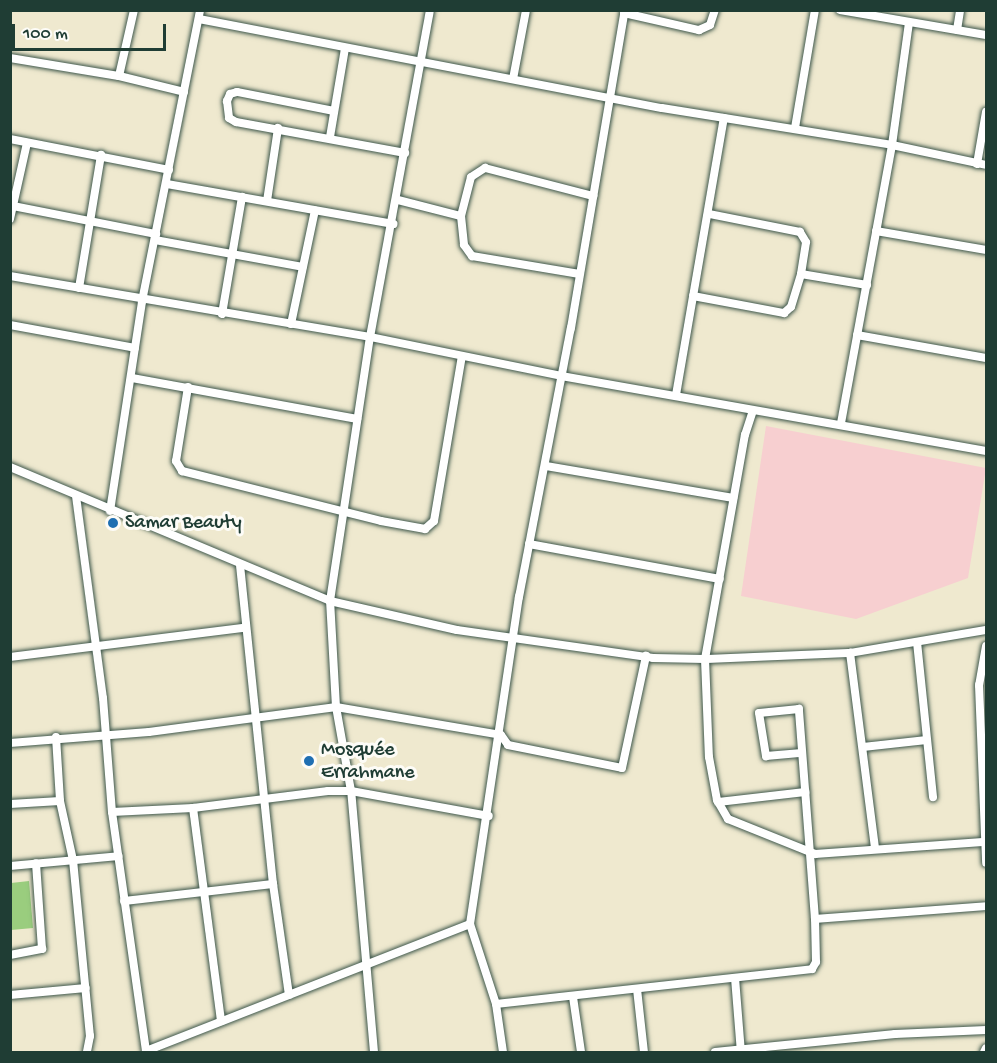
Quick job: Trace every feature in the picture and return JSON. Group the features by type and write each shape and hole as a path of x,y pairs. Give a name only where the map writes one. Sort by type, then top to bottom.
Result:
{"street":[{"path":"119,76 134,10"},
{"path":"374,1053 368,963 351,791 336,707 330,601 341,511 370,337 398,200 430,10"},
{"path":"513,79 526,10"},
{"path":"503,1053 496,1004 470,924 489,816 513,636 529,544 546,466 624,12 699,30 711,25 715,10"},
{"path":"795,128 815,10"},
{"path":"840,10 987,35"},
{"path":"957,30 960,10"},
{"path":"110,511 142,301 199,15 345,48 421,60 724,118 892,145 982,165 987,112"},
{"path":"841,423 892,145 909,23"},
{"path":"330,137 345,48"},
{"path":"10,58 119,76 184,92"},
{"path":"334,111 230,94 226,101 229,118 405,153"},
{"path":"676,395 724,118"},
{"path":"267,201 278,128"},
{"path":"10,140 101,155 169,170"},
{"path":"10,219 27,143"},
{"path":"79,288 101,155"},
{"path":"580,274 472,256 464,245 461,216 471,177 485,168 593,196"},
{"path":"167,184 393,224"},
{"path":"222,314 242,197"},
{"path":"398,200 461,216"},
{"path":"13,206 231,254 303,267"},
{"path":"291,324 315,210"},
{"path":"693,296 784,313 791,307 801,274 806,242 800,232 709,214"},
{"path":"876,231 987,250"},
{"path":"801,274 867,285"},
{"path":"10,276 142,301 370,337 561,376 676,395 753,411 841,423 987,451"},
{"path":"10,325 135,348"},
{"path":"857,335 987,358"},
{"path":"188,387 176,461 182,471 341,511 414,527 431,526 462,356"},
{"path":"132,378 357,419"},
{"path":"753,411 733,498 705,659 708,747 718,802 728,819 809,853 983,842"},
{"path":"546,466 733,498"},
{"path":"10,467 110,511 330,601 457,630 646,656 705,659 850,653 987,630"},
{"path":"76,495 107,736 112,812 146,1052 470,924"},
{"path":"529,544 720,579"},
{"path":"240,565 244,628 258,718 273,884 288,995"},
{"path":"10,657 244,628"},
{"path":"917,642 933,797"},
{"path":"987,646 980,685 983,842 987,863"},
{"path":"850,653 875,848"},
{"path":"10,743 56,737 107,736 336,707 501,735 508,745 622,768 646,656"},
{"path":"496,1004 812,969 816,962 815,919 799,709 759,713 766,756 802,753"},
{"path":"56,737 60,801 74,860 77,931 86,988 90,1036 87,1053"},
{"path":"863,747 927,740"},
{"path":"112,812 193,808 351,791 489,816"},
{"path":"718,802 805,792"},
{"path":"10,804 60,801"},
{"path":"193,808 221,1021"},
{"path":"10,866 119,856"},
{"path":"10,955 42,949 36,863"},
{"path":"124,901 202,890 273,884"},
{"path":"815,919 987,906"},
{"path":"735,978 741,1051"},
{"path":"10,995 86,988"},
{"path":"637,989 644,1053"},
{"path":"573,997 581,1053"},
{"path":"715,1053 895,1034 987,1030"},
{"path":"984,1053 987,1048"}],"shaded area":[{"path":"766,426 986,468 968,578 856,619 741,596"}],"green space":[{"path":"29,881 33,928 11,930 11,883"}],"place":[{"name":"Samar Beauty","path":"113,523"},
{"name":"Mosquée Errahmane","path":"309,761"}]}
